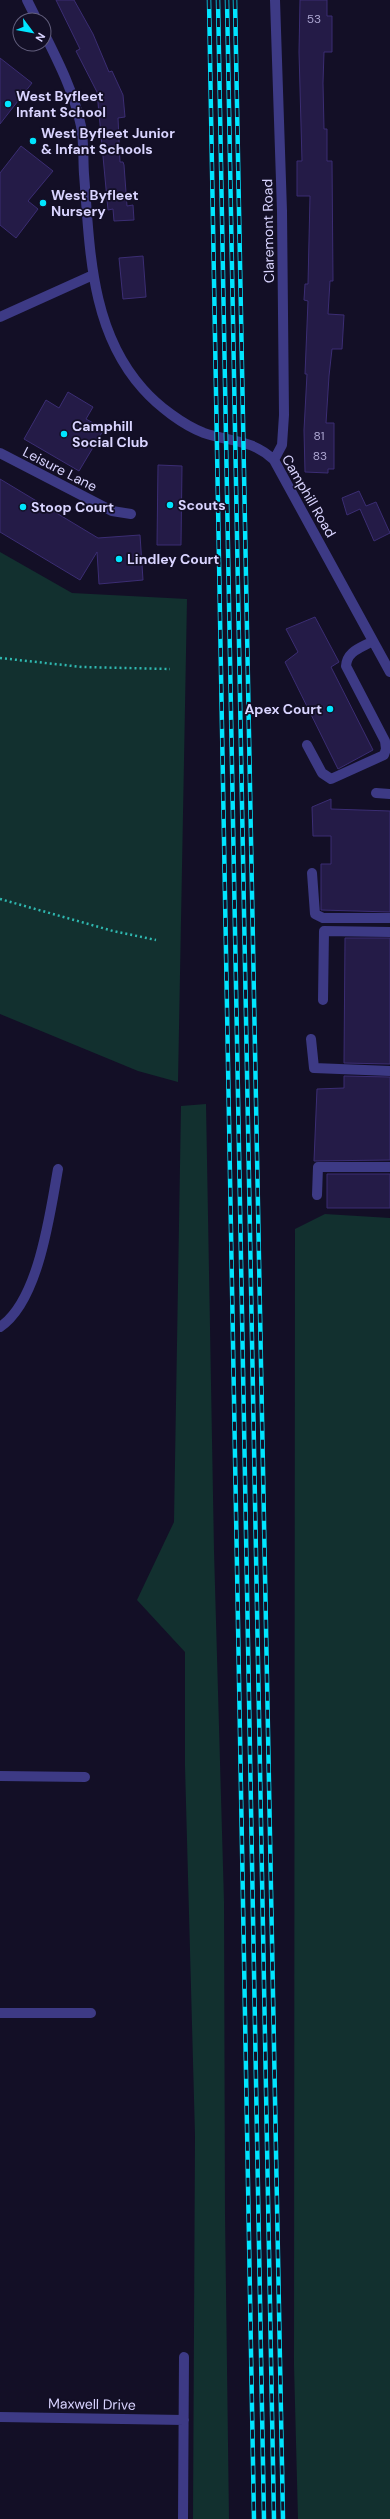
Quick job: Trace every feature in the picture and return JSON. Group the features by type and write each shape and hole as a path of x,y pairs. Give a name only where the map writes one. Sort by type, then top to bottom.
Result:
{"street":[{"path":"27,0 33,12"},
{"name":"Claremont Road","path":"274,460 282,445 284,415 282,211 275,0"},
{"name":"Camphill Road","path":"52,49 64,72 81,128 93,275 112,345 120,360 144,391 159,404 204,432 252,444 274,460 390,672"},
{"path":"0,317 93,275"},
{"name":"Leisure Lane","path":"0,453 112,511 131,514"},
{"path":"307,745 322,773 331,779 384,755 386,749 384,741 346,666 347,658 352,652 373,641"},
{"path":"376,793 390,794"},
{"path":"312,873 315,914 323,918 390,918"},
{"path":"323,1000 324,932 390,932"},
{"path":"311,1039 314,1068 390,1071"},
{"path":"317,1195 318,1167 390,1167"},
{"path":"0,1327 11,1320 27,1293 47,1230 58,1169"},
{"path":"0,1776 85,1777"},
{"path":"0,2013 91,2013"},
{"path":"183,2519 184,2357"},
{"name":"Maxwell Drive","path":"0,2417 184,2420"}],"path":[{"path":"0,658 82,667 170,669"},
{"path":"0,899 113,931 156,940"}],"green space":[{"path":"0,552 72,593 187,599 178,1082 138,1071 0,1014"},
{"path":"206,1104 214,1551 224,1902 225,2214 229,2519 193,2519 195,2135 185,1766 185,1652 137,1600 174,1522 181,1106"},
{"path":"325,1214 390,1218 390,2519 298,2519 294,2365 295,1229"}],"building":[{"path":"56,0 74,0 93,34 109,72 112,71 123,95 125,117 118,118 120,162 123,162 124,165 127,206 133,205 134,220 114,221 113,209 108,210 97,92 76,51 80,49"},
{"path":"300,0 327,0 327,16 332,16 332,52 324,52 323,83 324,129 327,129 327,161 332,161 333,281 330,281 328,314 344,315 342,349 332,349 329,376 326,423 334,423 334,469 328,469 328,473 305,472 304,430 307,374 305,374 308,301 304,300 305,284 308,284 310,196 297,196 297,161 302,161 299,52"},
{"name":"West Byfleet Infant School","path":"0,58 32,83 0,124"},
{"path":"21,146 53,171 28,201 38,209 16,238 0,225 0,173"},
{"path":"143,256 146,297 123,299 119,258"},
{"name":"Camphill Social Club","path":"68,392 93,407 86,419 104,429 79,471 24,439 46,400 59,408"},
{"name":"Scouts","path":"158,465 182,466 181,545 157,545"},
{"name":"Stoop Court","path":"0,479 98,538 140,535 143,580 99,584 97,552 80,580 0,532"},
{"path":"359,491 366,506 376,502 390,533 374,541 360,509 347,515 342,498"},
{"name":"Apex Court","path":"315,617 339,662 331,667 373,750 338,769 285,662 298,652 286,629"},
{"path":"331,799 331,809 390,811 390,912 321,910 321,864 331,864 331,836 313,836 312,807"},
{"path":"345,938 390,938 390,1064 344,1063"},
{"path":"344,1076 390,1077 390,1160 314,1161 317,1089 344,1088"},
{"path":"327,1174 390,1174 390,1208 327,1208"}],"railway":[{"path":"209,0 254,2519"},
{"path":"218,0 264,2519"},
{"path":"227,0 274,2519"},
{"path":"235,0 283,2519"}],"place":[{"name":"West Byfleet Infant School","path":"8,104"},
{"name":"West Byfleet Junior & Infant Schools","path":"33,141"},
{"name":"West Byfleet Nursery","path":"43,203"},
{"name":"Camphill Social Club","path":"64,434"},
{"name":"Scouts","path":"170,505"},
{"name":"Stoop Court","path":"23,507"},
{"name":"Lindley Court","path":"119,559"},
{"name":"Apex Court","path":"330,709"}]}
